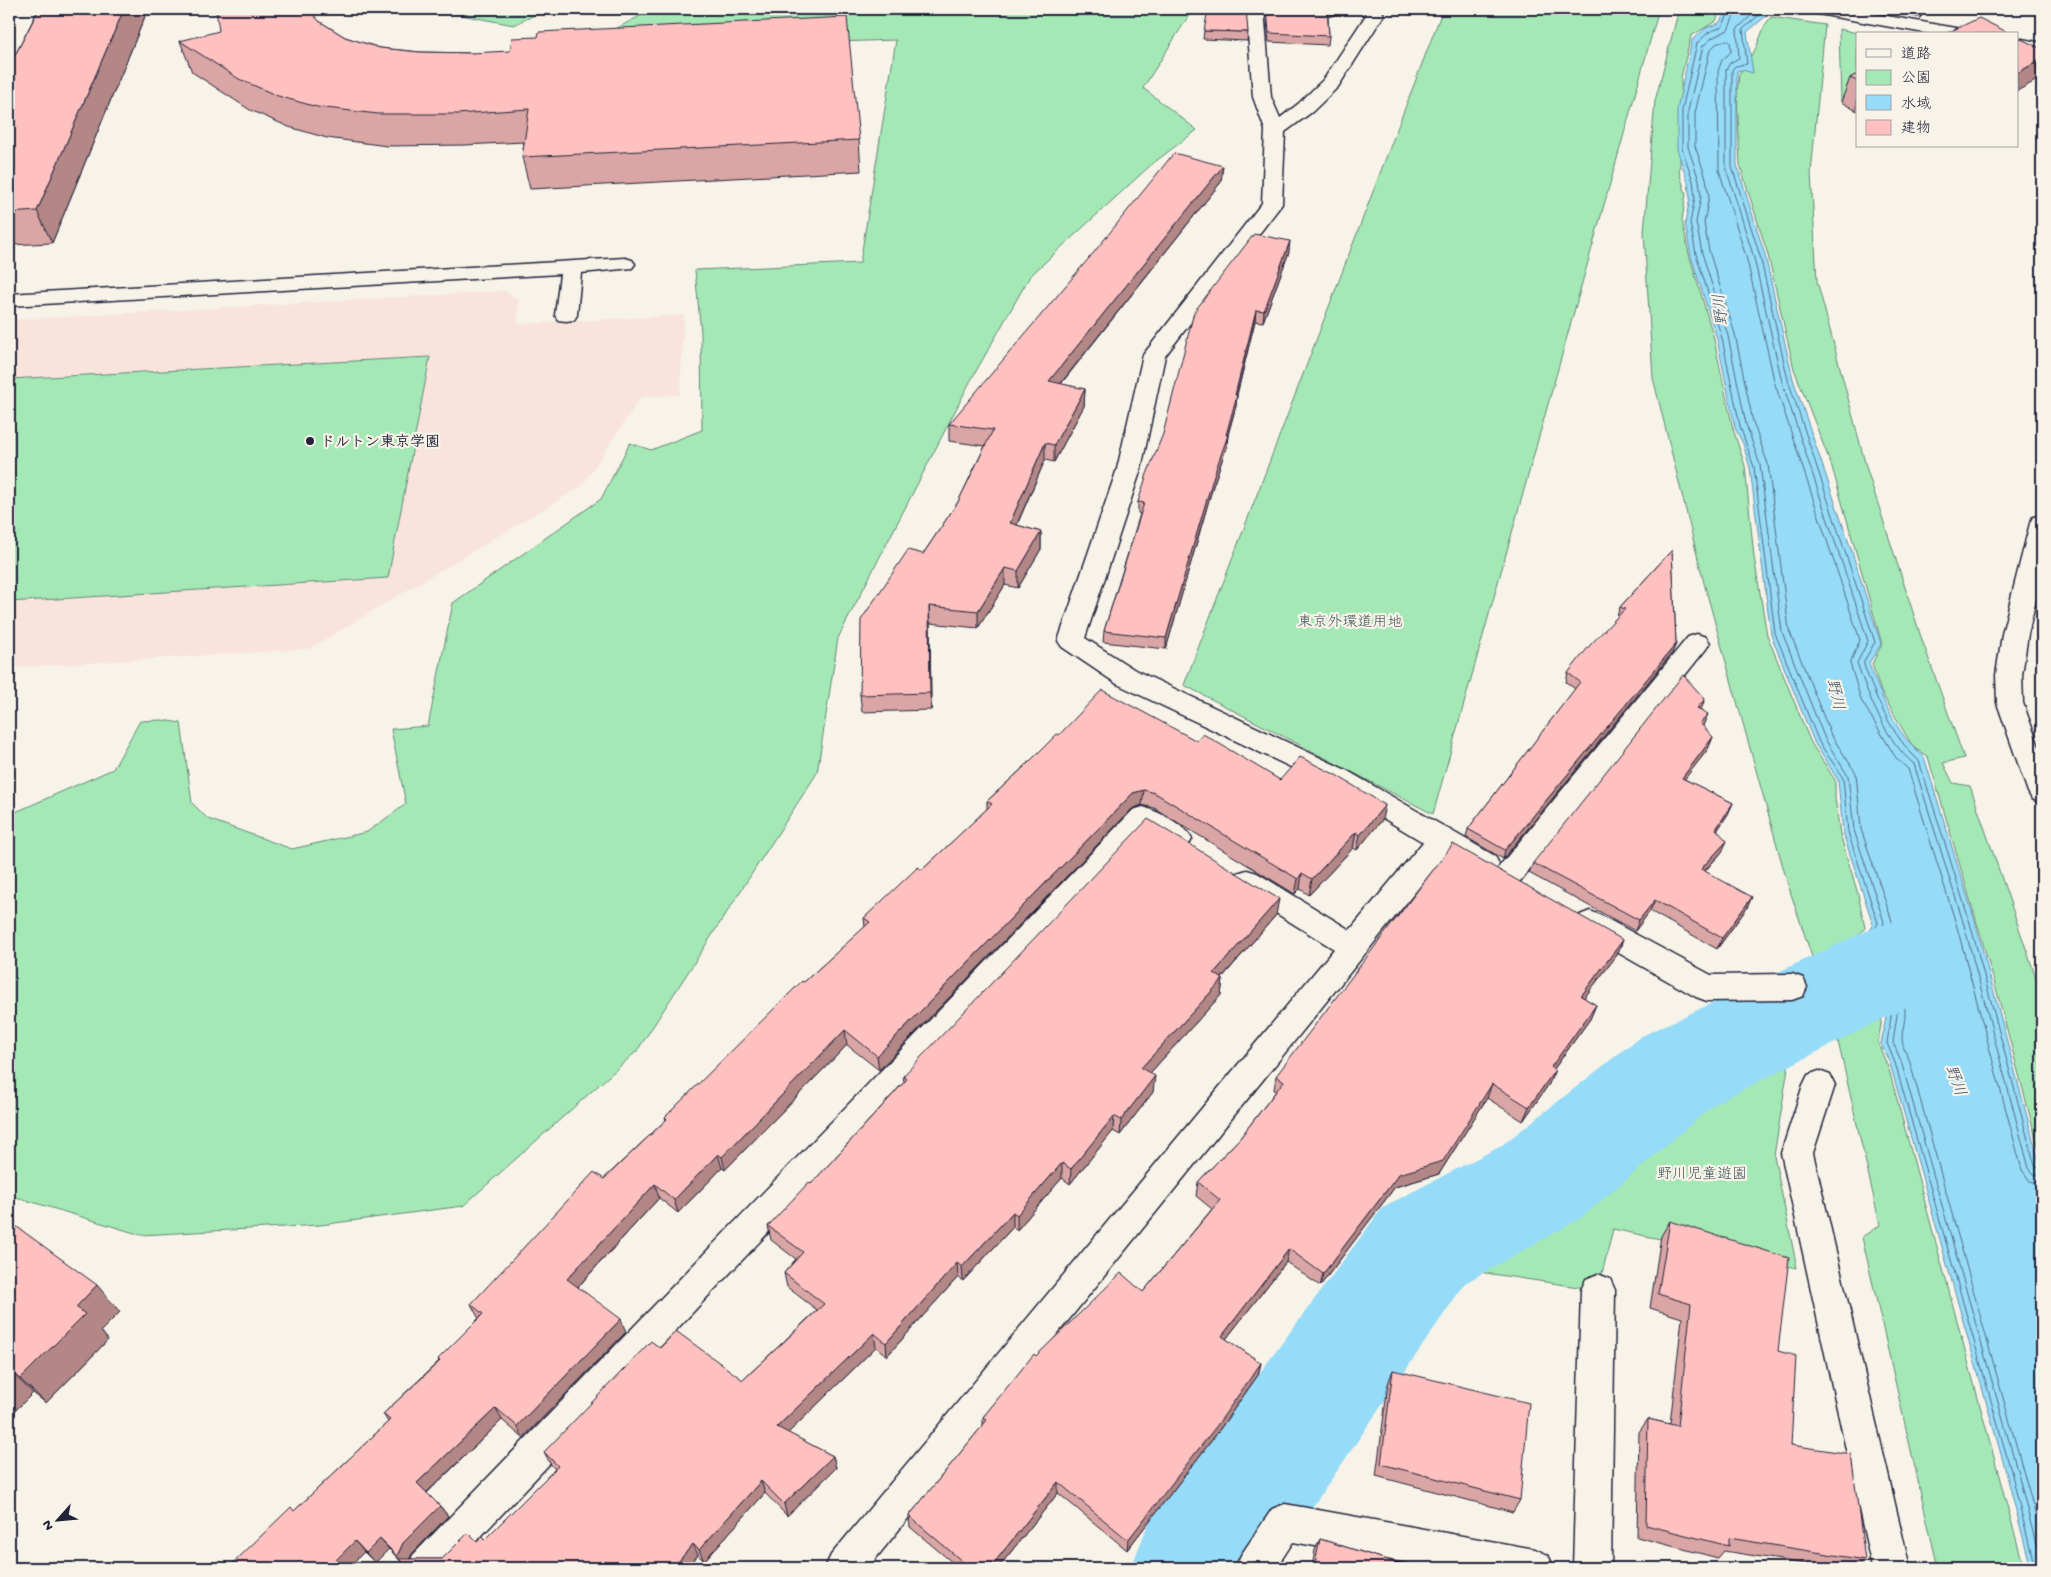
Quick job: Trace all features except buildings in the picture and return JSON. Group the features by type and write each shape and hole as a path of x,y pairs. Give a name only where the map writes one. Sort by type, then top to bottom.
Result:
{"street":[{"path":"1255,9 1262,97 1275,130 1272,204 1154,355 1129,469 1071,641 1126,677 1336,777 1441,840 1533,891"},
{"path":"1275,130 1305,108 1331,83 1375,15 1372,9"},
{"path":"1824,10 1950,32"},
{"path":"2018,43 2042,48"},
{"path":"9,300 625,264"},
{"path":"566,316 571,267"},
{"path":"2042,523 2015,634 2009,674 2010,702 2042,792"},
{"path":"1507,877 1697,643"},
{"path":"426,1568 1143,818 1354,947"},
{"path":"844,1568 1441,840"},
{"path":"1568,911 1707,988 1792,987"},
{"path":"1819,1085 1798,1153 1891,1568"},
{"path":"1592,1568 1598,1290"},
{"path":"1254,1568 1285,1522 1534,1568"}],"shaded area":[{"name":"ドルトン東京学園","path":"505,291 519,300 518,324 684,315 680,395 641,397 582,486 309,649 9,668 9,320"}],"green space":[{"path":"429,9 547,9 514,25"},
{"path":"653,9 1193,9 1143,88 1197,130 1152,164 1030,276 971,380 838,638 817,773 637,1051 463,1206 320,1225 141,1235 9,1195 9,815 113,769 140,721 162,720 181,723 192,803 208,819 292,849 367,832 406,804 391,729 428,726 453,603 601,499 630,443 651,450 702,430 701,333 695,270 860,263 896,40 683,47 606,34"},
{"name":"東京外環道用地","path":"1443,9 1659,9 1433,814 1184,685"},
{"path":"1679,9 1717,9 1719,13 1716,21 1691,36 1681,77 1682,141 1679,172 1686,194 1682,220 1689,254 1713,335 1733,429 1745,466 1754,557 1767,635 1811,743 1835,780 1835,798 1840,834 1858,894 1865,928 1819,978 1788,885 1704,583 1653,378 1644,232 1655,101"},
{"path":"1771,17 1825,25 1811,173 1817,281 1867,470 1921,637 1964,758 1943,763 1953,783 1970,786 2042,995 2042,1161 1994,981 1928,757 1913,747 1881,692 1872,664 1882,644 1832,467 1794,369 1768,255 1740,165 1737,93 1739,74 1756,48 1765,25"},
{"path":"1839,29 1856,33 1856,95 1841,102"},
{"path":"430,357 388,578 9,602 9,379"},
{"path":"1854,1005 1883,1012 1878,1043 1889,1070 2024,1568 1938,1568 1862,1237 1880,1225 1832,1015"},
{"name":"野川児童遊園","path":"1791,1049 1774,1156 1797,1268 1613,1229 1598,1290 1426,1264 1551,1195 1686,1094"}],"water":[{"name":"野川","path":"1727,9 1772,9 1747,32 1753,73 1742,70 1737,71 1737,165 1765,255 1793,379 1881,644 1869,663 1890,714 1906,738 1924,757 1975,921 2042,1173 2042,1568 2031,1568 2006,1472 1890,1064 1881,1044 1887,1012 1853,1002 1830,1010 1827,976 1864,939 1873,924 1843,833 1838,780 1815,744 1771,635 1750,468 1743,444 1735,428 1717,339 1691,256 1685,223 1690,198 1688,183 1677,149 1677,110 1692,40 1706,28 1719,23"}],"waterway":[{"path":"1195,1568 1424,1245 1541,1182 1678,1070 1904,960"}],"place":[{"name":"ドルトン東京学園","path":"310,441"}]}
